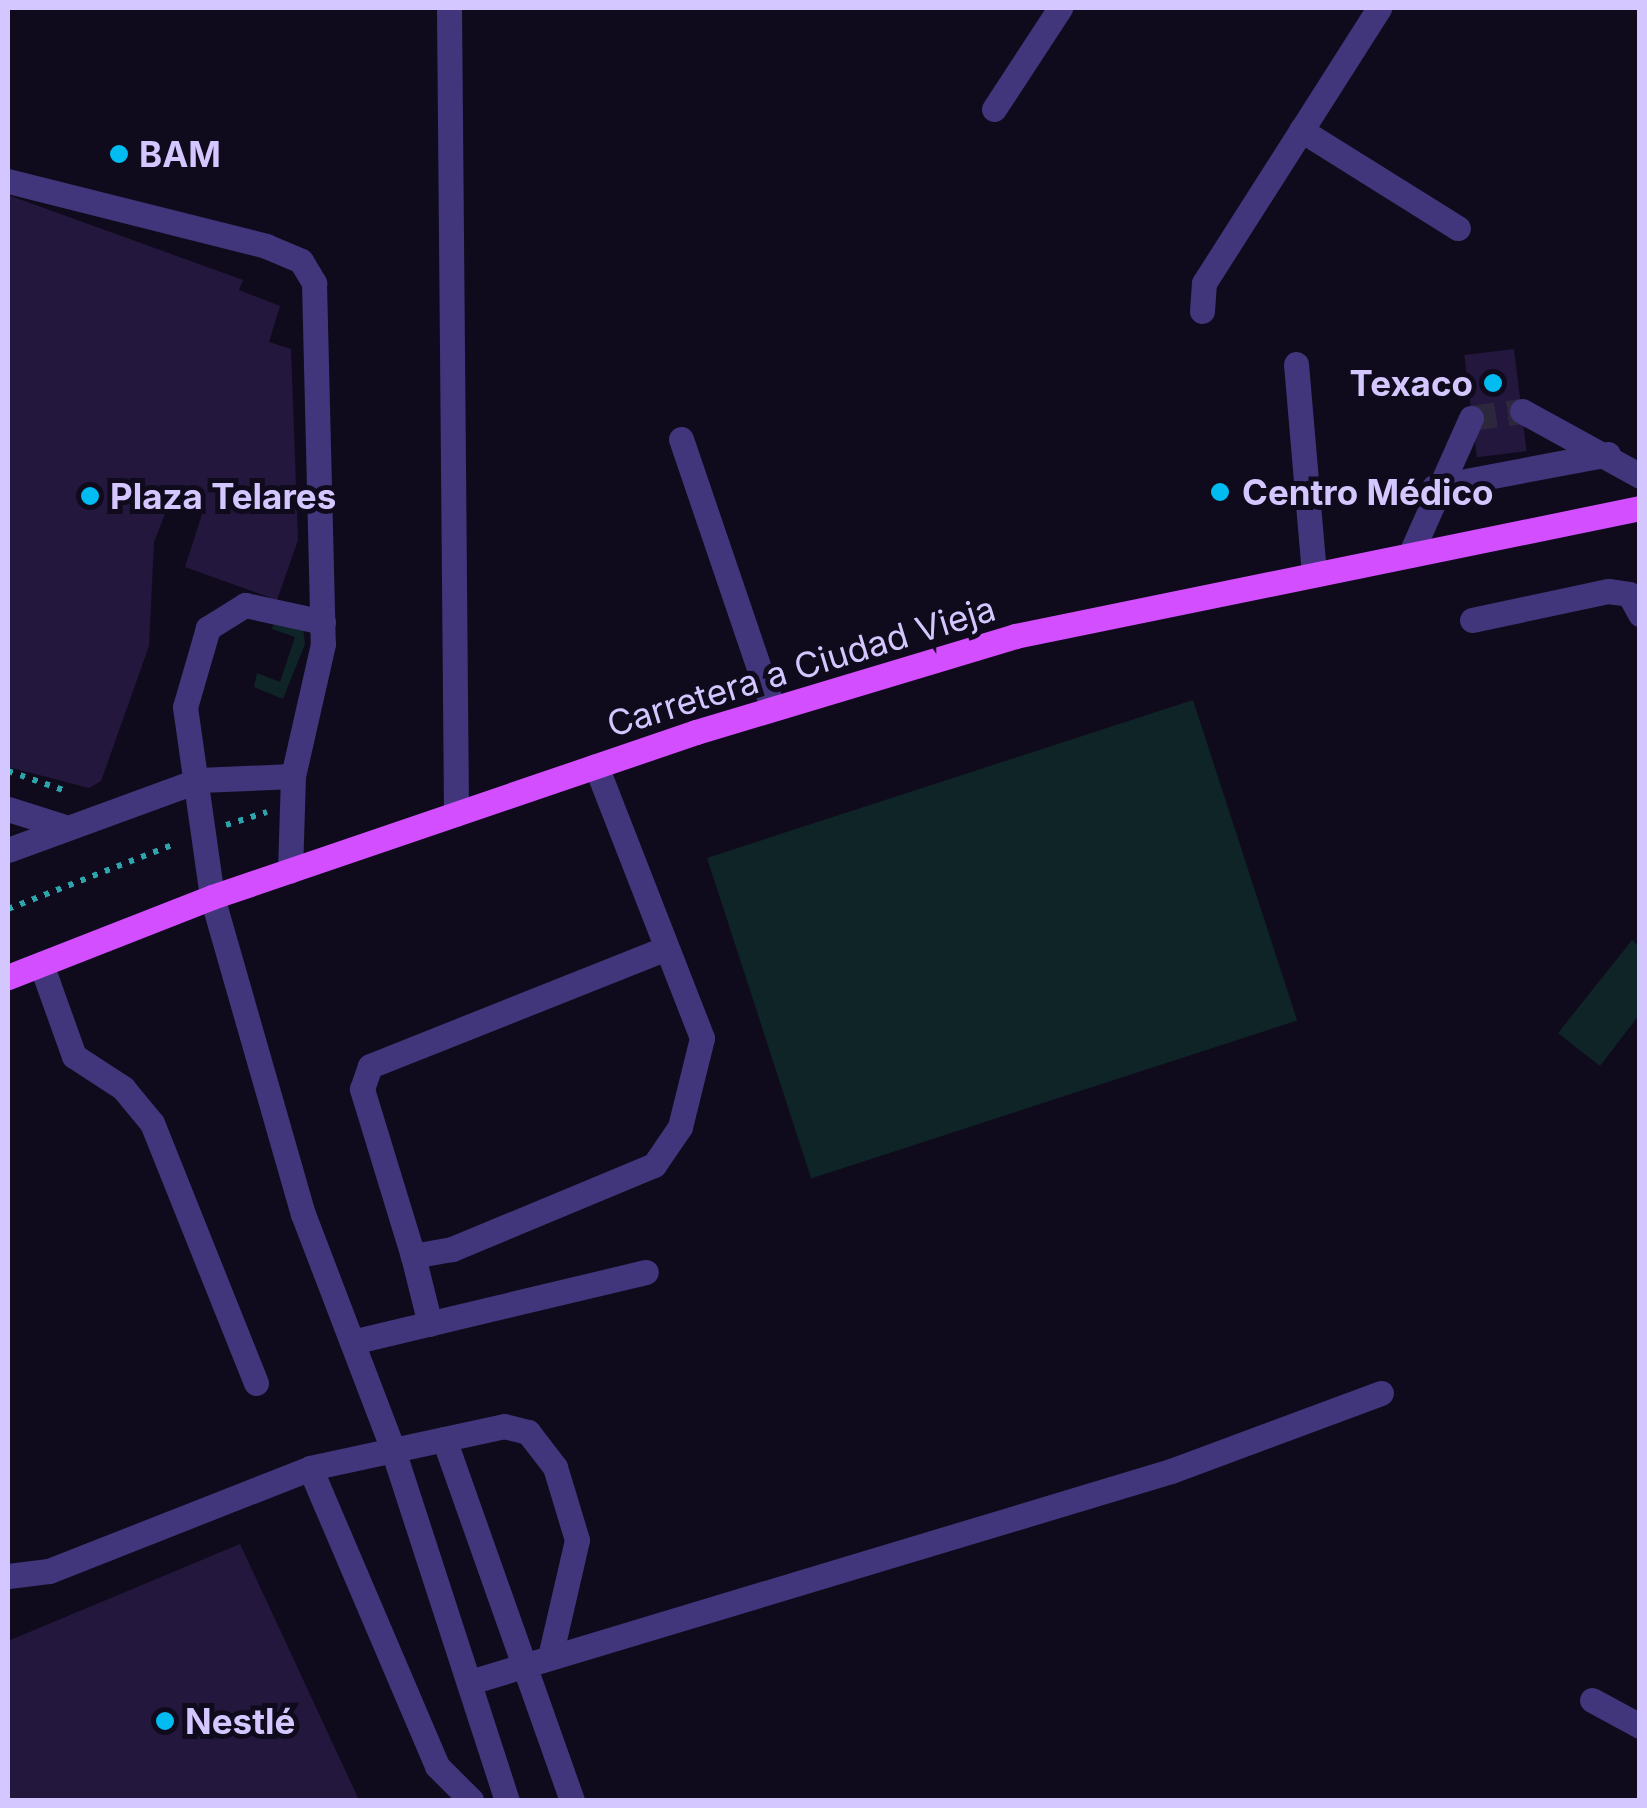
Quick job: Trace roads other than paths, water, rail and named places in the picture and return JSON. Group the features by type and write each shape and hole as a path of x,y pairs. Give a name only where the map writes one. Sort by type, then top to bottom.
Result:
{"main road":[{"name":"Carretera a Ciudad Vieja","path":"8,977 212,896 772,707 1014,636 1640,508"}],"street":[{"path":"449,8 456,814"},
{"path":"994,109 1060,8"},
{"path":"1202,312 1204,283 1379,8"},
{"path":"1301,130 1458,228"},
{"path":"8,181 301,262 314,283 323,622 292,776 290,870"},
{"path":"1296,364 1314,572"},
{"path":"1522,411 1608,454 1640,476"},
{"path":"1410,555 1434,486 1472,418"},
{"path":"681,438 772,707"},
{"path":"1434,486 1608,454"},
{"path":"1472,620 1608,591 1628,594 1640,614"},
{"path":"323,622 245,605 208,628 185,707 207,832 212,896 303,1214 394,1450 507,1800"},
{"path":"413,1256 452,1248 654,1165 680,1127 702,1038 664,949 596,766"},
{"path":"8,850 62,826 199,780 292,776"},
{"path":"8,809 62,826"},
{"path":"430,1324 362,1089 370,1066 664,949"},
{"path":"41,964 74,1056 123,1088 152,1124 256,1383"},
{"path":"352,1342 646,1272"},
{"path":"470,1682 1171,1471 1381,1393"},
{"path":"8,1576 50,1571 310,1468 504,1426 528,1432 554,1467 577,1540 550,1657"},
{"path":"444,1439 572,1800"},
{"path":"310,1468 437,1766 471,1800"},
{"path":"1592,1700 1640,1726"}],"tunnel":[{"path":"1471,418 1522,411"}],"place":[{"name":"BAM","path":"119,154"},
{"name":"Texaco","path":"1493,383"},
{"name":"Centro Médico","path":"1220,492"},
{"name":"Plaza Telares","path":"90,496"},
{"name":"Nestlé","path":"165,1721"}]}
